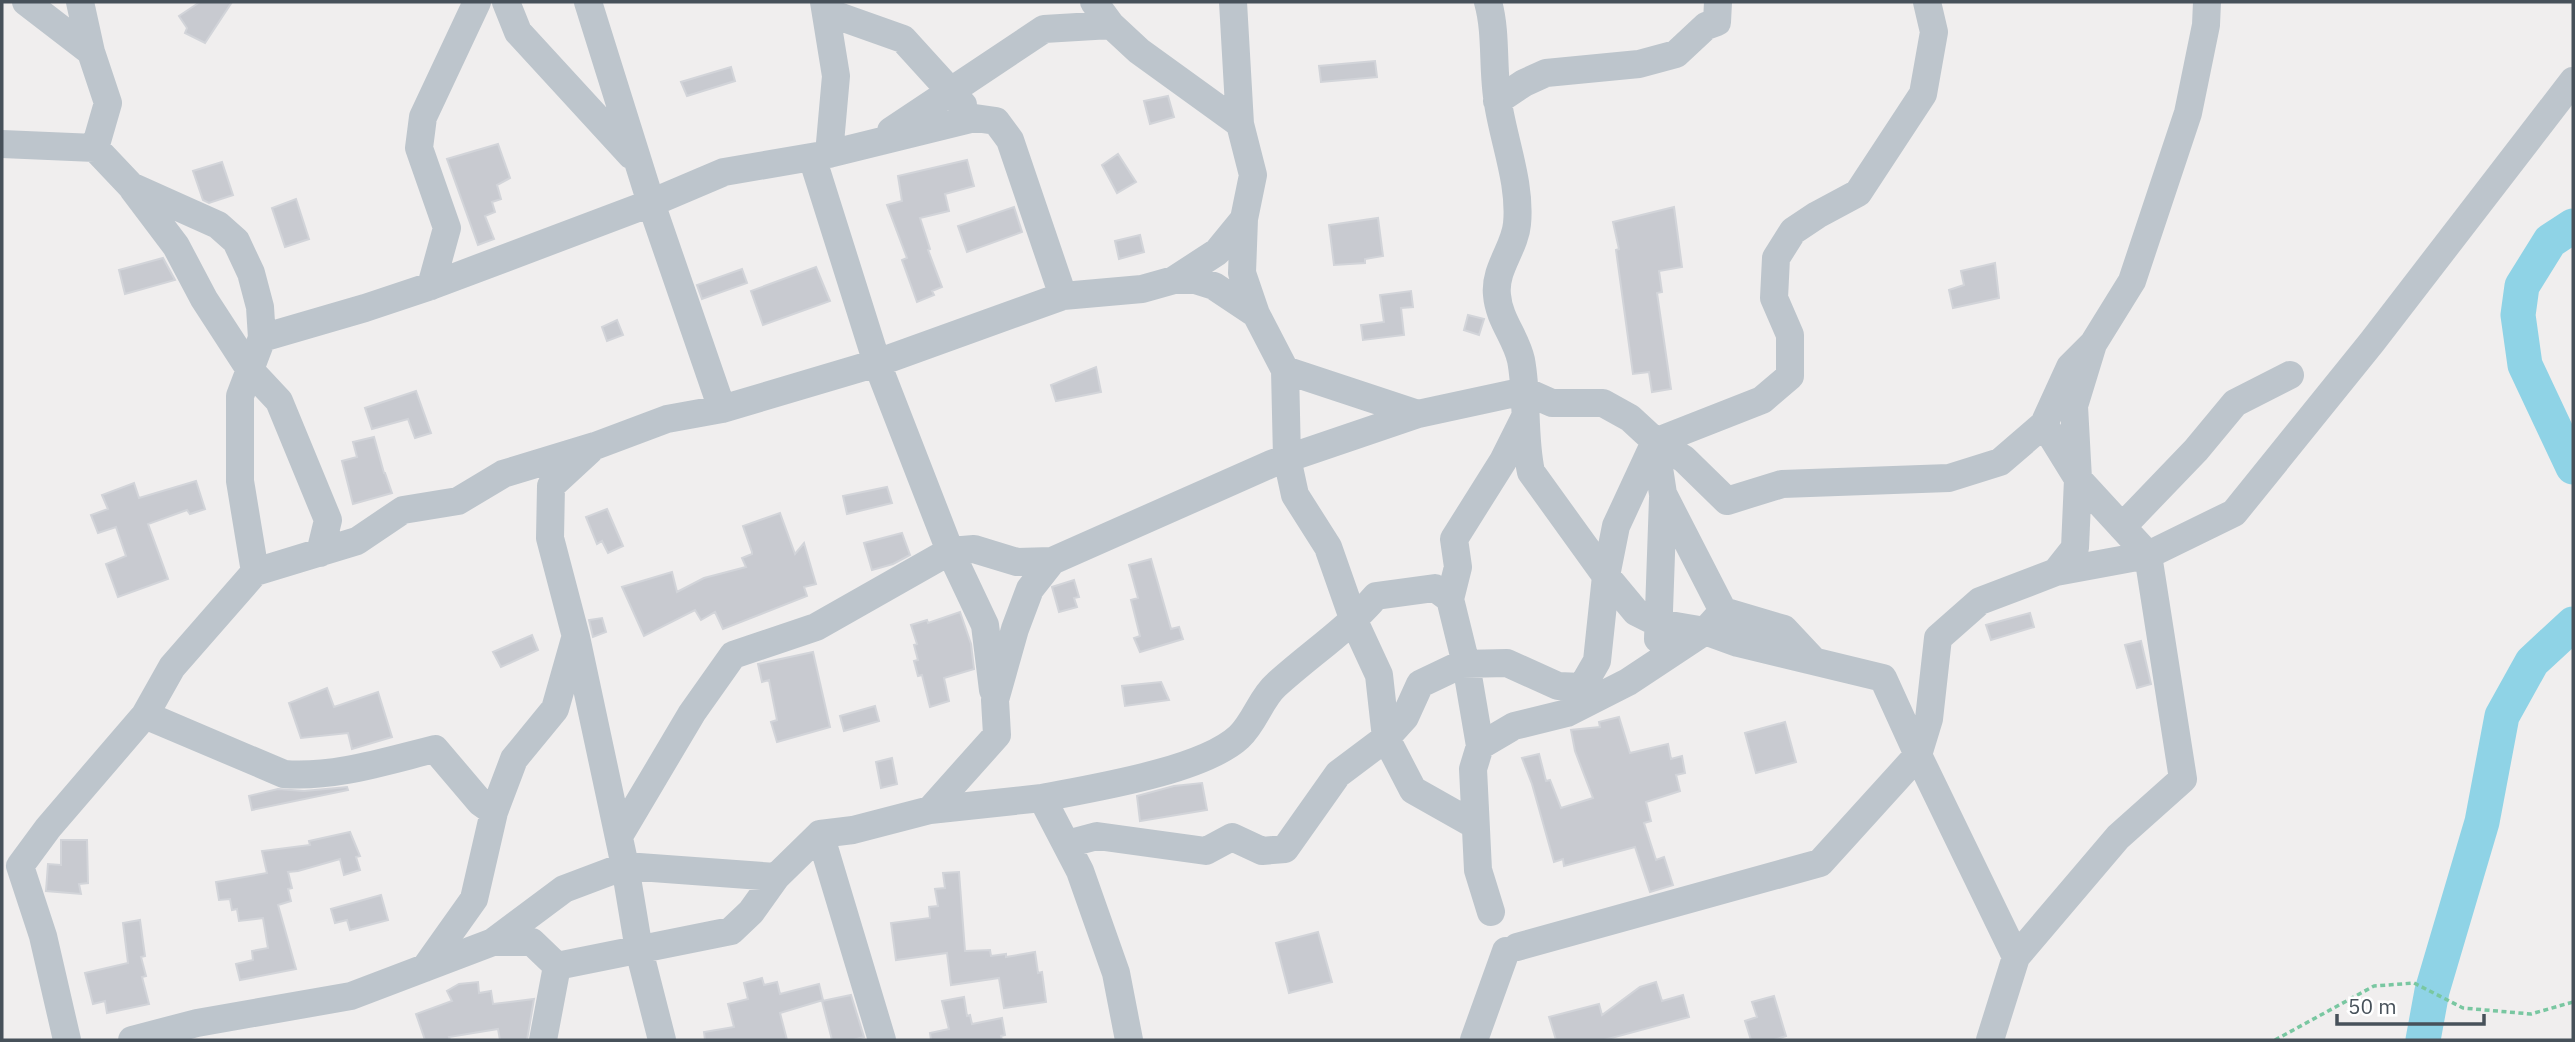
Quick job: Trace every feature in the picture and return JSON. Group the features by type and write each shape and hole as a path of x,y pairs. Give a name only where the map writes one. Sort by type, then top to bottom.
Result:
{"street":[{"path":"26,2 90,52"},
{"path":"80,2 90,52 108,103 95,148"},
{"path":"431,286 447,228 419,148 423,117 477,2"},
{"path":"506,2 518,32 638,163"},
{"path":"588,2 651,203 722,410"},
{"path":"1094,2 1111,25 1139,51 1240,124"},
{"path":"1233,2 1240,124 1253,175 1244,219 1242,273 1256,314 1285,370 1287,458 1294,495 1328,547 1354,621 1379,675 1386,738 1413,790 1475,825"},
{"path":"1488,2 1497,101 1514,178 1517,226 1499,273 1496,294 1502,320 1520,356 1531,472 1606,576 1636,612 1658,623 1714,621"},
{"path":"1497,101 1524,83 1546,73 1639,64 1676,54 1706,26 1717,22 1718,2"},
{"path":"1067,844 1097,836 1206,851 1232,837 1262,851 1285,849 1338,774 1386,738 1405,718 1420,684 1466,664 1507,663 1558,686 1582,687 1597,661 1606,576 1616,526 1656,442 1762,400 1790,376 1790,335 1774,298 1776,258 1793,231 1858,193 1923,94 1934,32 1927,2"},
{"path":"2056,572 2075,548 2078,479 2074,406 2093,345 2132,281 2188,113 2206,25 2207,2"},
{"path":"826,7 903,39 975,118"},
{"path":"826,7 836,76 820,156 877,363 950,551 985,625 995,699 997,735 929,810"},
{"path":"874,143 1044,29 1111,25"},
{"path":"1474,1040 1512,949 1820,863 1918,755 1929,719 1938,638 1980,601 2056,572 2148,555 2234,513 2372,342 2573,81"},
{"path":"262,338 431,286 651,203 724,172 820,156 975,118 996,121 1010,140 1063,296"},
{"path":"2,144 95,148 131,186 176,246 204,299 250,370 279,401 328,520 320,553"},
{"path":"131,186 218,225 236,241 250,273 260,307 262,338 240,396 240,481 255,572"},
{"path":"1174,280 1217,252 1244,219"},
{"path":"66,1040 43,936 20,866 48,828 145,715 172,667 255,572 357,541 403,510 458,501 503,474 594,446 667,419 722,410 877,363 1063,296 1142,289 1174,280 1195,280 1214,286 1256,314"},
{"path":"619,836 692,713 733,655 816,627 950,551 974,550 1017,562 1052,561 1287,458 1418,414 1526,403 1603,403 1630,418 1656,442 1684,459 1727,501 1782,484 1949,478 2000,462 2044,424 2070,367 2093,345"},
{"path":"1285,370 1418,414"},
{"path":"2122,527 2196,450 2235,403 2290,375"},
{"path":"1491,912 1478,870 1475,825 1473,769 1480,746 1466,664 1450,599 1458,567 1454,539 1503,461 1526,403"},
{"path":"1990,1040 2016,957 2118,836 2183,779 2148,555 2078,479 2044,424"},
{"path":"1656,442 1663,494 1657,663"},
{"path":"594,446 551,486 550,538 576,637 619,836 639,950 662,1040"},
{"path":"1663,494 1714,621 1738,643 1883,678 2016,957"},
{"path":"995,699 1015,629 1030,589 1052,561"},
{"path":"557,966 731,931 751,912 776,877 820,834 853,830 929,810 1042,798 1123,782 1207,757 1240,736 1273,687 1354,621 1376,596 1435,588 1450,599"},
{"path":"1480,746 1514,726 1567,713 1628,682 1714,621"},
{"path":"425,968 474,899 494,812 514,759 555,709 576,637"},
{"path":"145,715 284,774 301,775 362,766 435,749 480,802 494,812"},
{"path":"1042,798 1080,871 1116,973 1129,1040"},
{"path":"820,834 882,1040"},
{"path":"132,1040 197,1023 351,996 493,942 564,889 625,866 776,877"},
{"path":"493,942 531,942 557,966"},
{"path":"543,1040 557,966"}],"path":[{"path":"2275,1040 2374,986 2414,983 2463,1009 2531,1014 2573,1002"}],"building":[{"path":"200,2 232,2 205,43 185,33 187,28 179,16"},
{"path":"1375,61 1377,77 1321,82 1319,66"},
{"path":"731,67 735,81 687,96 681,82"},
{"path":"1168,96 1174,117 1150,124 1144,101"},
{"path":"498,144 510,178 497,185 501,199 492,202 495,212 485,216 494,239 478,245 447,159"},
{"path":"1118,154 1136,182 1117,193 1102,165"},
{"path":"967,160 974,186 945,194 949,211 920,218 942,287 932,291 934,295 917,302 902,260 907,258 887,205 902,201 898,176"},
{"path":"222,162 233,195 209,203 203,200 193,171"},
{"path":"296,199 309,239 285,247 272,208"},
{"path":"1014,207 1022,232 967,252 958,226"},
{"path":"1674,207 1682,267 1659,271 1662,292 1657,293 1671,389 1652,392 1649,372 1633,374 1616,250 1619,249 1613,222"},
{"path":"1378,218 1383,256 1365,259 1365,263 1334,265 1329,225"},
{"path":"1140,235 1144,252 1119,259 1115,241"},
{"path":"163,258 175,280 125,294 119,270"},
{"path":"1995,263 1999,298 1953,308 1949,290 1964,285 1961,271"},
{"path":"816,267 830,301 763,325 751,291"},
{"path":"742,269 747,283 702,299 697,285"},
{"path":"1411,291 1413,307 1401,308 1404,335 1363,340 1361,325 1384,322 1380,295"},
{"path":"1468,315 1484,319 1479,335 1464,330"},
{"path":"617,320 623,335 607,341 602,327"},
{"path":"1096,367 1101,392 1056,401 1051,385"},
{"path":"416,391 431,433 415,438 408,419 372,429 365,408"},
{"path":"374,437 392,493 353,504 342,461 357,457 353,442"},
{"path":"196,481 205,509 190,514 187,510 148,524 168,579 118,597 106,564 126,556 116,527 98,533 91,515 108,509 102,495 134,483 139,498"},
{"path":"887,487 892,503 847,514 843,496"},
{"path":"607,509 623,546 608,553 602,541 597,544 586,517"},
{"path":"780,513 795,554 804,543 816,584 804,587 807,596 723,629 715,612 701,620 695,610 644,636 622,587 672,572 677,592 704,578 746,567 742,558 752,552 743,526"},
{"path":"902,533 910,555 893,564 872,570 864,543"},
{"path":"1151,559 1171,629 1179,627 1183,639 1140,652 1134,638 1140,636 1131,600 1138,598 1129,565"},
{"path":"1074,580 1079,597 1074,598 1077,607 1059,612 1052,587"},
{"path":"960,612 971,644 974,669 944,678 949,701 930,707 922,675 918,676 914,661 918,660 914,645 917,644 911,625 927,620 928,623"},
{"path":"2030,613 2034,627 1991,640 1986,625"},
{"path":"602,618 606,632 593,637 589,620"},
{"path":"532,635 538,650 501,667 493,652"},
{"path":"2141,641 2151,684 2137,688 2125,645"},
{"path":"813,652 830,727 777,742 771,722 777,720 769,680 762,682 758,664"},
{"path":"1161,682 1169,700 1125,706 1122,686"},
{"path":"327,688 334,707 378,692 392,737 352,749 348,733 301,738 289,703"},
{"path":"875,706 879,721 844,731 840,716"},
{"path":"1619,717 1630,753 1668,744 1671,759 1682,756 1685,773 1676,775 1680,791 1646,802 1651,821 1644,823 1656,860 1664,857 1673,885 1650,892 1635,847 1564,866 1563,859 1554,862 1522,758 1539,754 1546,781 1550,780 1561,808 1593,798 1575,751 1571,730 1600,727 1599,722"},
{"path":"1785,722 1796,762 1756,773 1745,733"},
{"path":"892,758 897,784 881,788 876,762"},
{"path":"1202,783 1207,810 1140,821 1137,796 1174,786"},
{"path":"347,787 348,790 252,810 249,796 278,789 304,791"},
{"path":"350,832 360,856 356,857 360,870 344,875 340,859 288,872 292,888 288,889 291,901 278,905 296,969 240,980 236,964 253,960 252,951 268,948 263,918 239,921 237,909 232,910 230,899 219,900 216,882 267,873 262,851 310,845 309,841"},
{"path":"61,840 87,840 88,883 79,884 81,894 46,891 48,864 61,865"},
{"path":"959,872 965,951 990,950 991,956 1006,954 1006,957 1035,952 1038,973 1042,972 1046,1002 1004,1008 999,978 951,985 947,953 896,960 891,923 930,918 929,907 938,906 935,889 945,888 943,873"},
{"path":"381,895 388,920 350,930 347,920 335,923 331,909"},
{"path":"140,920 145,956 141,957 146,976 142,977 149,1004 107,1013 105,1001 93,1004 85,973 128,963 123,923"},
{"path":"1318,932 1332,982 1289,993 1276,943"},
{"path":"762,978 764,985 777,982 780,994 819,984 823,1000 780,1013 787,1040 705,1040 704,1032 734,1027 728,1004 748,999 744,983"},
{"path":"478,982 479,993 491,991 493,1004 534,999 527,1040 500,1040 498,1029 449,1037 450,1040 425,1040 416,1014 452,1001 447,991 459,984"},
{"path":"1656,982 1662,1001 1683,995 1689,1017 1604,1040 1556,1040 1549,1017 1599,1004 1602,1015 1640,987"},
{"path":"851,995 864,1037 832,1040 822,1001"},
{"path":"1774,996 1786,1036 1774,1040 1751,1040 1745,1021 1757,1017 1752,1002"},
{"path":"964,997 967,1016 970,1015 972,1024 1002,1018 1005,1035 1001,1036 1002,1040 931,1040 930,1033 949,1029 942,1001"}],"waterway":[{"path":"2573,226 2550,241 2522,286 2518,315 2525,365 2573,467"},
{"path":"2423,1040 2432,991 2482,822 2502,716 2532,662 2573,624"}]}
